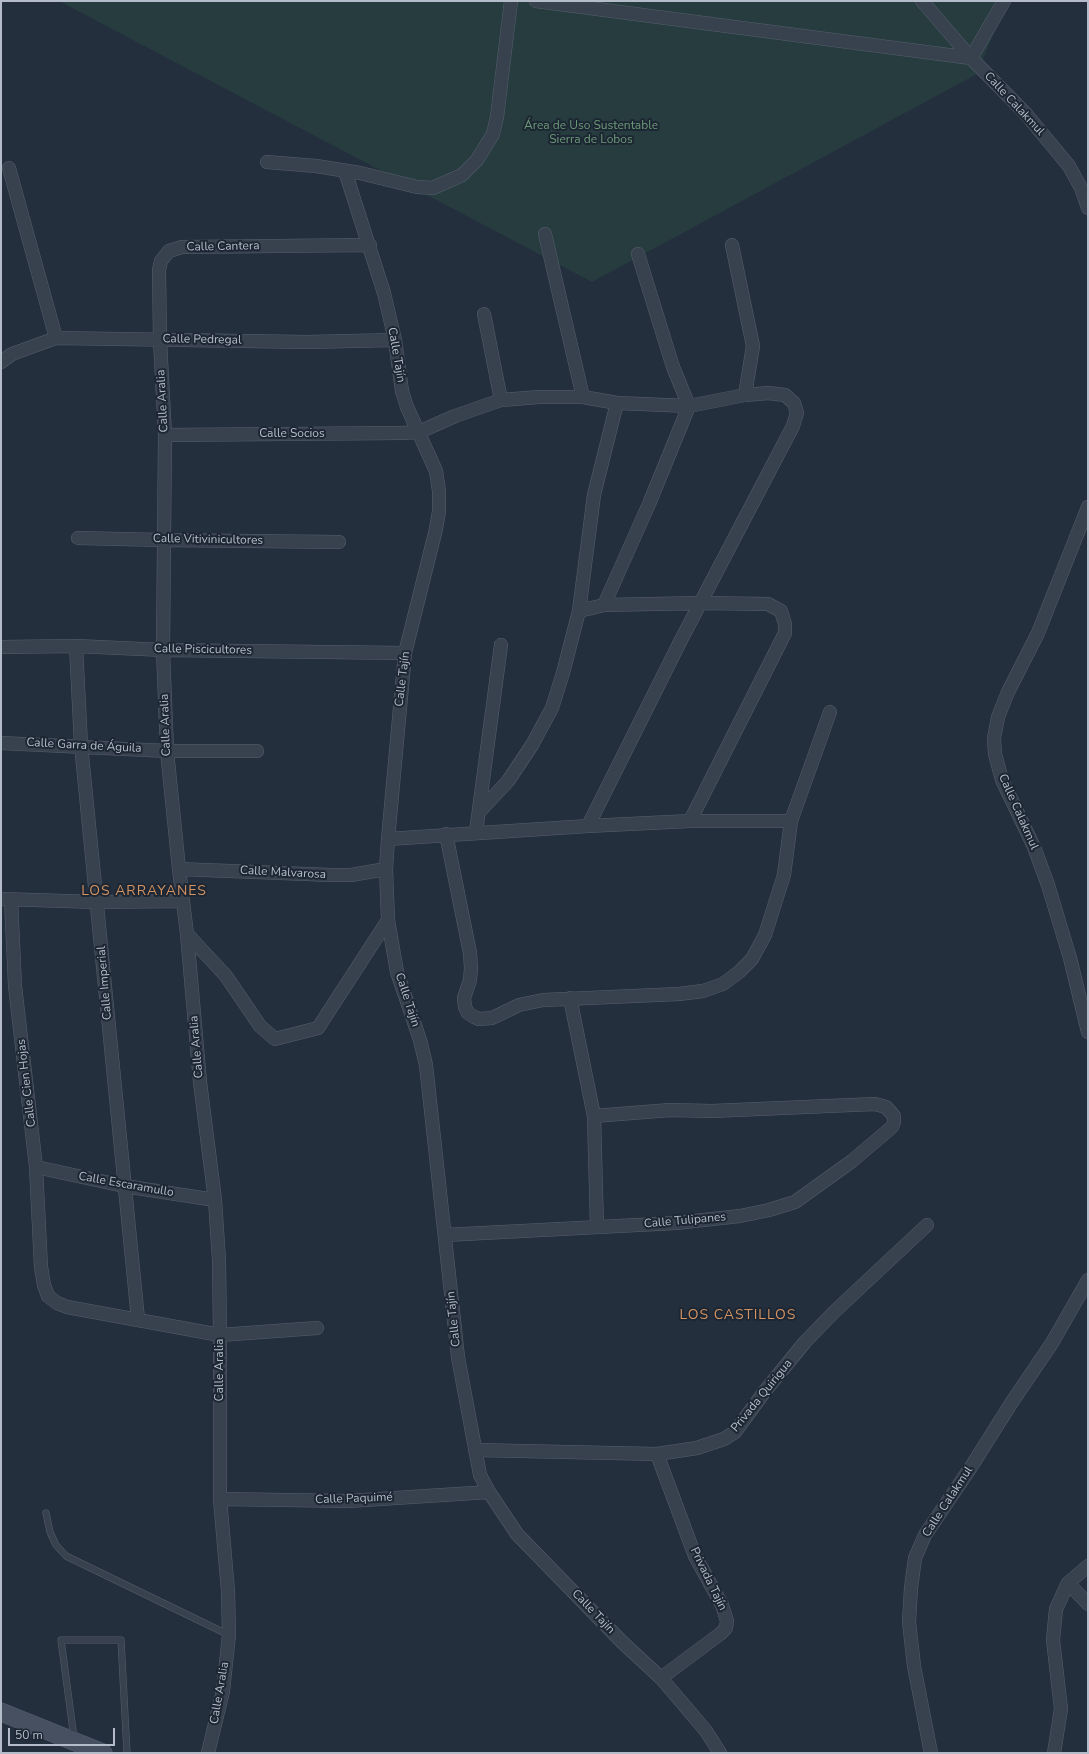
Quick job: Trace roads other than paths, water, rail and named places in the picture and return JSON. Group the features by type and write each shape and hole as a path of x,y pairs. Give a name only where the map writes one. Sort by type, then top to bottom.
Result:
{"main road":[{"path":"1,1712 103,1753"}],"street":[{"path":"267,162 316,166 360,173 417,187 434,188 462,175 477,160 493,134 497,117 512,1"},
{"path":"536,1 971,58 1004,1"},
{"name":"Calle Calakmul","path":"922,1 971,58 1026,114 1069,166 1081,188 1088,208"},
{"path":"9,168 56,338"},
{"name":"Calle Tajín","path":"345,171 370,245 384,293 395,340 402,391 407,407 436,471 439,491 439,511 436,529 405,653 386,869 388,920 397,972 420,1040 426,1065 458,1357 480,1475 489,1492 517,1534 622,1642 661,1678 706,1731 720,1753"},
{"path":"545,234 583,397"},
{"name":"Calle Cantera","path":"160,340 159,270 161,261 175,248 370,245"},
{"path":"732,245 753,346 745,395"},
{"path":"604,605 689,406 673,367 638,254"},
{"path":"484,314 501,400"},
{"name":"Calle Pedregal","path":"1,362 12,354 56,338 307,342 395,340"},
{"name":"Calle Aralia","path":"160,340 165,435 163,650 167,751 182,901 187,934 200,1082 215,1200 220,1335 220,1499 228,1591 229,1635 223,1691 208,1753"},
{"path":"419,432 455,416 501,400 539,397 583,397 617,403 689,406 745,395 768,393 785,395 794,403 797,412 793,426 700,603 588,826"},
{"path":"480,811 508,781 532,745 552,708 563,673 579,611 594,495 617,403"},
{"name":"Calle Socios","path":"165,435 419,432"},
{"name":"Calle Calakmul","path":"1088,507 1038,633 1008,692 998,717 994,738 995,754 1002,780 1034,848 1048,885 1070,958 1088,1032"},
{"name":"Calle Vitivinicultores","path":"78,538 339,542"},
{"path":"579,611 604,605 700,603 768,604 780,611 785,624 785,633 690,821"},
{"path":"476,832 501,645"},
{"name":"Calle Piscicultores","path":"1,647 76,646 163,650 405,653"},
{"name":"Calle Imperial","path":"76,646 81,745 138,1319"},
{"path":"446,834 470,953 470,980 464,998 465,1007 468,1013 480,1019 492,1018 520,1005 543,1000 679,994 703,991 723,984 739,972 752,959 765,934 784,875 791,821 830,712"},
{"name":"Calle Garra de Águila","path":"1,743 81,745 167,751 257,751"},
{"path":"388,839 476,832 690,821 791,821"},
{"name":"Calle Malvarosa","path":"179,868 331,875 351,875 386,869"},
{"path":"6,899 97,902 182,901"},
{"name":"Calle Cien Hojas","path":"6,899 36,1167 41,1267 44,1285 48,1296 57,1303 67,1307 220,1335 317,1328"},
{"path":"187,934 226,976 260,1026 275,1039 318,1028 388,920"},
{"path":"570,998 594,1116 597,1227"},
{"name":"Calle Tulipanes","path":"445,1235 676,1223 740,1216 782,1207 795,1202 852,1161 892,1127 894,1122 892,1112 886,1107 875,1104 712,1111 670,1110 594,1116"},
{"name":"Calle Escaramullo","path":"36,1167 124,1186 215,1200"},
{"name":"Privada Quirigua","path":"475,1450 657,1454 697,1448 724,1439 735,1432 765,1391 805,1342 834,1312 927,1225"},
{"name":"Calle Calakmul","path":"931,1753 914,1666 909,1622 915,1558 925,1535 1052,1343 1088,1280"},
{"name":"Privada Tajín","path":"657,1454 695,1556 722,1605 726,1621 726,1628 720,1634 661,1678"},
{"name":"Calle Paquimé","path":"220,1499 348,1501 489,1492"},
{"path":"1054,1753 1061,1709 1053,1640 1056,1609 1068,1583 1088,1566"},
{"path":"1068,1583 1088,1604"}],"lane":[{"path":"46,1513 50,1532 56,1545 66,1556 229,1635"},
{"path":"74,1741 61,1640 121,1640 127,1753"}],"district":[{"name":"LOS ARRAYANES","path":"144,892"},
{"name":"LOS CASTILLOS","path":"738,1316"}],"park label":[{"name":"Área de Uso Sustentable Sierra de Lobos","path":"591,133"}]}
